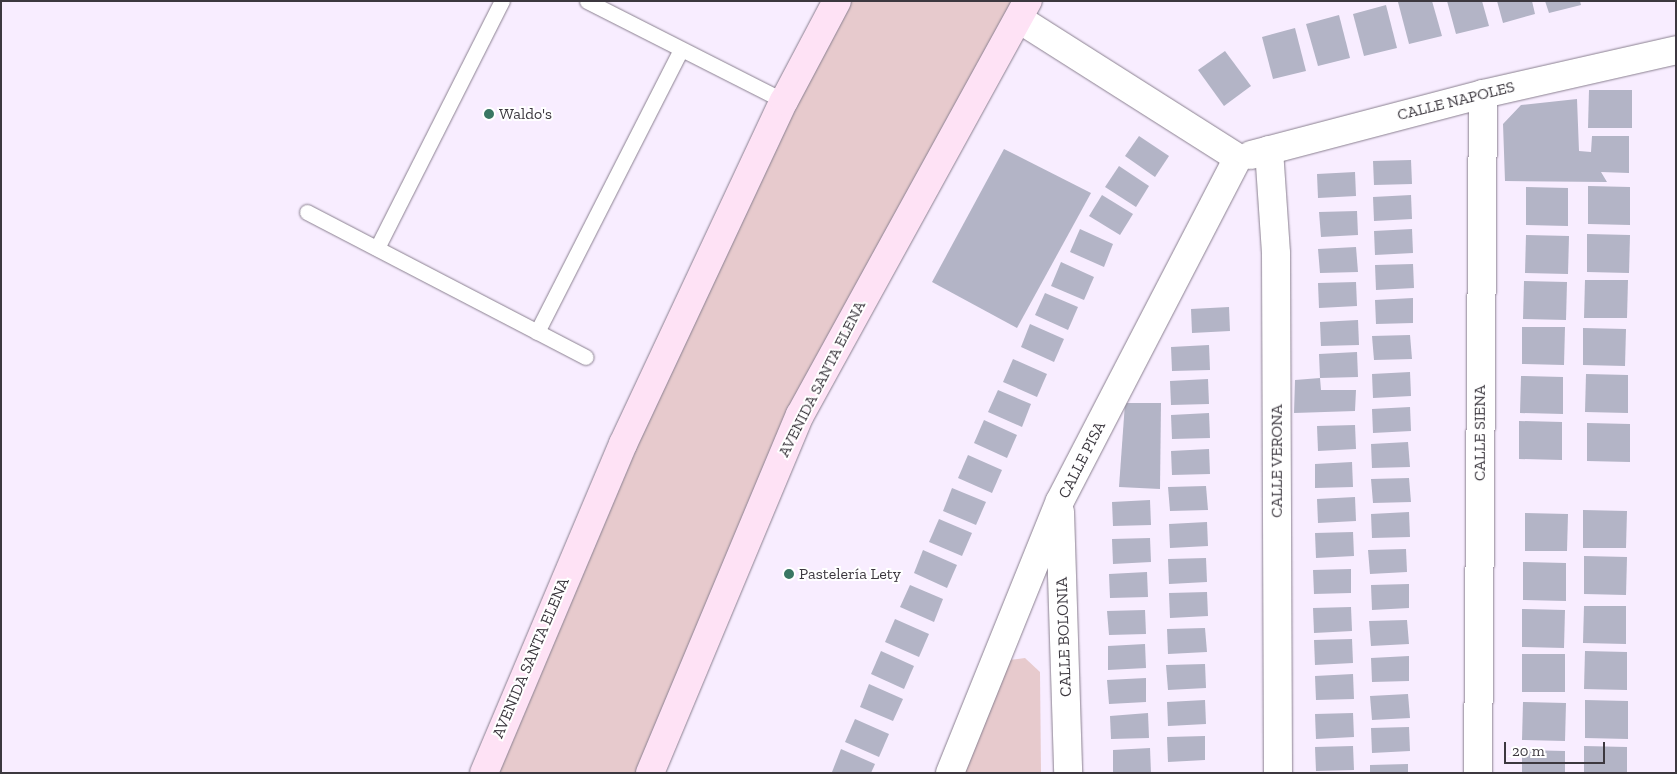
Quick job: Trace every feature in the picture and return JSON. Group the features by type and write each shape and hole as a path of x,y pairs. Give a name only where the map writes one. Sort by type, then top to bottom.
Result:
{"street":[{"name":"AVENIDA SANTA ELENA","path":"484,773 623,444 784,101 837,1"},
{"name":"AVENIDA SANTA ELENA","path":"650,773 800,415 1024,10"},
{"path":"1024,10 1238,158"},
{"name":"CALLE NAPOLES","path":"1238,158 1483,94 1676,50"},
{"name":"CALLE SIENA","path":"1478,773 1483,94"},
{"name":"CALLE VERONA","path":"1269,150 1276,254 1278,773"},
{"name":"CALLE PISA","path":"950,773 1060,501 1238,158"},
{"name":"CALLE BOLONIA","path":"1060,501 1068,773"}],"lane":[{"path":"377,248 502,1"},
{"path":"587,1 680,52 784,101"},
{"path":"537,332 680,52"},
{"path":"307,212 585,357"}],"shaded area":[{"path":"837,1 1028,1 800,415 650,773 484,773"},
{"path":"1025,658 1040,672 1041,773 963,773 1009,660"}],"building":[{"path":"1432,1 1442,36 1409,44 1398,2"},
{"path":"1447,1 1482,1 1489,26 1456,34"},
{"path":"1497,1 1532,1 1535,14 1503,23"},
{"path":"1545,1 1580,1 1581,5 1549,13"},
{"path":"1386,5 1397,48 1364,56 1353,14"},
{"path":"1339,15 1350,58 1318,66 1306,24"},
{"path":"1295,28 1306,71 1273,79 1262,37"},
{"path":"1225,51 1251,86 1224,106 1198,70"},
{"path":"1589,90 1632,90 1632,128 1588,128"},
{"path":"1577,99 1579,151 1591,152 1592,136 1629,136 1629,173 1601,172 1607,182 1505,181 1503,124 1521,105"},
{"path":"1139,136 1169,156 1155,177 1125,156"},
{"path":"1004,149 1091,193 1017,328 932,282"},
{"path":"1411,160 1412,184 1374,185 1373,161"},
{"path":"1119,166 1149,186 1136,207 1105,187"},
{"path":"1355,172 1356,196 1318,198 1317,174"},
{"path":"1588,186 1630,187 1630,225 1588,224"},
{"path":"1526,187 1568,188 1568,226 1526,225"},
{"path":"1102,195 1133,214 1120,235 1089,216"},
{"path":"1411,195 1412,219 1374,221 1373,197"},
{"path":"1357,211 1358,235 1321,237 1319,212"},
{"path":"1080,229 1113,244 1104,267 1070,252"},
{"path":"1412,229 1413,253 1375,255 1374,231"},
{"path":"1587,234 1630,235 1629,273 1587,272"},
{"path":"1526,235 1569,236 1568,274 1525,273"},
{"path":"1356,247 1358,272 1320,273 1318,249"},
{"path":"1061,262 1094,277 1084,300 1051,286"},
{"path":"1413,264 1414,288 1376,290 1375,265"},
{"path":"1585,280 1628,280 1627,318 1584,318"},
{"path":"1524,281 1567,282 1566,320 1523,319"},
{"path":"1356,282 1357,306 1319,308 1318,283"},
{"path":"1045,293 1078,307 1068,330 1035,315"},
{"path":"1413,298 1413,323 1376,324 1375,300"},
{"path":"1229,307 1230,331 1192,333 1191,309"},
{"path":"1358,320 1359,345 1321,346 1320,322"},
{"path":"1030,324 1064,339 1054,362 1021,347"},
{"path":"1522,327 1565,327 1564,365 1522,364"},
{"path":"1583,328 1626,329 1625,366 1583,365"},
{"path":"1410,335 1412,359 1374,360 1372,336"},
{"path":"1209,345 1210,370 1172,371 1171,347"},
{"path":"1357,352 1358,377 1320,378 1319,354"},
{"path":"1013,359 1047,374 1037,397 1003,382"},
{"path":"1410,372 1411,396 1373,398 1372,374"},
{"path":"1586,374 1628,375 1628,413 1585,412"},
{"path":"1521,376 1563,377 1563,414 1520,413"},
{"path":"1320,378 1321,390 1356,390 1355,411 1294,413 1295,380"},
{"path":"1208,379 1209,404 1171,405 1170,381"},
{"path":"998,390 1031,404 1022,427 988,412"},
{"path":"1125,403 1161,403 1160,489 1119,487"},
{"path":"1410,407 1411,431 1373,433 1372,409"},
{"path":"1209,413 1210,438 1172,439 1171,415"},
{"path":"984,420 1017,435 1007,458 974,443"},
{"path":"1519,421 1562,422 1562,460 1519,459"},
{"path":"1587,423 1630,424 1630,462 1587,461"},
{"path":"1355,425 1356,449 1318,451 1317,426"},
{"path":"1408,442 1410,467 1372,468 1371,444"},
{"path":"1209,449 1210,474 1172,475 1171,451"},
{"path":"968,455 1002,470 992,493 958,478"},
{"path":"1352,462 1353,487 1315,488 1315,464"},
{"path":"1409,478 1411,502 1373,503 1371,479"},
{"path":"1206,486 1208,510 1170,511 1168,487"},
{"path":"952,488 986,502 976,525 943,511"},
{"path":"1355,497 1356,521 1318,523 1317,499"},
{"path":"1150,500 1151,525 1113,526 1112,502"},
{"path":"1583,510 1627,511 1626,548 1583,548"},
{"path":"1409,512 1410,537 1372,538 1371,514"},
{"path":"1525,513 1568,514 1567,551 1525,551"},
{"path":"939,519 972,533 962,556 929,542"},
{"path":"1207,522 1208,546 1170,548 1169,524"},
{"path":"1353,532 1354,556 1316,558 1315,533"},
{"path":"1150,538 1151,562 1113,564 1112,539"},
{"path":"1406,549 1407,572 1370,574 1368,550"},
{"path":"923,550 957,565 947,588 914,573"},
{"path":"1584,556 1627,557 1626,595 1584,594"},
{"path":"1206,558 1207,582 1169,584 1168,559"},
{"path":"1523,562 1566,563 1566,601 1523,600"},
{"path":"1351,569 1351,593 1314,594 1313,570"},
{"path":"1147,572 1148,597 1110,598 1109,574"},
{"path":"1409,584 1409,608 1372,610 1371,585"},
{"path":"910,585 943,599 934,622 900,607"},
{"path":"1207,592 1208,616 1170,618 1169,593"},
{"path":"1584,606 1626,606 1626,644 1583,643"},
{"path":"1351,607 1352,631 1314,633 1313,608"},
{"path":"1522,609 1565,610 1564,648 1522,647"},
{"path":"1145,610 1146,634 1109,635 1107,611"},
{"path":"895,619 929,634 919,657 885,642"},
{"path":"1407,620 1409,644 1371,646 1369,621"},
{"path":"1205,628 1207,652 1168,654 1167,629"},
{"path":"1352,639 1353,663 1315,665 1314,640"},
{"path":"1145,644 1146,668 1108,670 1108,646"},
{"path":"881,651 914,666 904,689 871,674"},
{"path":"1585,651 1627,652 1627,690 1584,689"},
{"path":"1522,654 1565,654 1565,692 1522,692"},
{"path":"1409,656 1409,681 1372,682 1371,658"},
{"path":"1205,664 1206,688 1168,690 1166,665"},
{"path":"1353,674 1354,699 1316,700 1315,676"},
{"path":"1146,678 1146,702 1109,704 1107,680"},
{"path":"869,684 903,699 893,721 860,707"},
{"path":"1408,694 1410,718 1372,720 1370,696"},
{"path":"1205,700 1206,724 1168,726 1167,702"},
{"path":"1585,700 1628,701 1628,739 1585,738"},
{"path":"1523,702 1566,703 1565,741 1522,740"},
{"path":"1148,713 1149,738 1111,739 1110,716"},
{"path":"1353,713 1354,737 1316,739 1315,714"},
{"path":"855,719 889,734 879,757 845,742"},
{"path":"1409,727 1410,751 1372,753 1371,728"},
{"path":"1205,736 1205,760 1168,762 1167,737"},
{"path":"1353,746 1354,770 1316,771 1315,747"},
{"path":"1584,746 1627,747 1627,773 1584,773"},
{"path":"1150,748 1151,773 1113,773 1113,750"},
{"path":"841,749 875,764 871,773 832,772"},
{"path":"1522,750 1565,751 1565,773 1522,773"},
{"path":"1408,764 1408,773 1370,773 1370,765"}],"place":[{"name":"Waldo's","path":"489,114"},
{"name":"Pastelería Lety","path":"789,574"}]}
